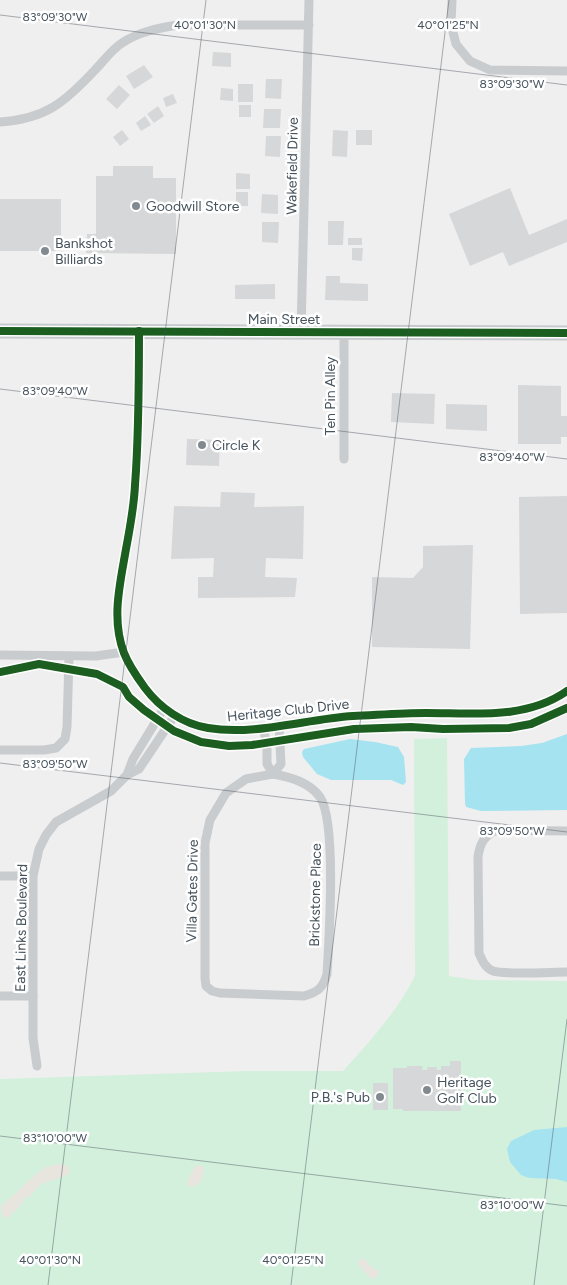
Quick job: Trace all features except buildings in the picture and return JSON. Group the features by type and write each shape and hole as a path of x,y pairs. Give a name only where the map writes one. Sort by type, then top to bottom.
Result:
{"main road":[{"name":"Main Street","path":"0,331 567,333"}],"street":[{"name":"Wakefield Drive","path":"301,332 309,0"},
{"path":"452,0 451,24 456,44 470,62 490,70 567,71"},
{"path":"0,122 18,121 42,114 65,100 123,42 156,28 177,25 309,25"},
{"name":"Heritage Club Drive","path":"139,332 135,484 133,510 117,604 118,627 124,652 136,676 151,696 164,708 193,724 206,728 238,730 338,717 395,714 489,714 543,703 567,691"},
{"name":"Ten Pin Alley","path":"344,332 344,459"},
{"path":"0,655 69,657 124,652"},
{"path":"0,750 44,750 56,748 65,739 68,727 69,657"},
{"name":"East Links Boulevard","path":"127,776 133,759 164,708"},
{"name":"East Links Boulevard","path":"37,1066 33,1038 33,876 39,849 46,835 56,822 111,791 127,776 139,769 175,715"},
{"path":"263,728 267,744 267,764 273,774 282,764 279,725"},
{"name":"Villa Gates Drive","path":"264,995 212,992 206,986 204,936 205,843 210,820 226,793 246,780 273,774"},
{"name":"Brickstone Place","path":"264,995 304,996 315,993 324,985 327,974 329,937 330,836 325,808 319,796 309,787 291,777 273,774"},
{"path":"567,831 497,830 487,835 480,845 478,867 479,953 483,964 492,971 567,972"},
{"path":"0,876 33,876"},
{"path":"0,996 33,996"}],"green space":[{"name":"Heritage Golf Club","path":"447,738 449,976 476,980 567,981 567,1285 0,1285 0,1079 246,1071 343,1071 382,1026 400,1002 415,976 414,739"}],"sand":[{"path":"59,1164 68,1166 70,1172 68,1175 41,1184 30,1196 24,1199 10,1216 5,1218 2,1215 1,1206 39,1172 46,1167"},
{"path":"197,1165 202,1166 204,1169 202,1180 196,1186 188,1186 190,1175"},
{"path":"365,1259 371,1267 378,1270 377,1277 371,1279 358,1264 359,1260"}],"water":[{"path":"567,734 567,810 481,811 466,807 464,759 471,748 521,746 542,743"},
{"path":"350,739 398,747 404,757 406,782 403,785 391,780 331,780 317,774 303,757 302,752 304,749"},
{"path":"567,1127 567,1182 556,1179 529,1178 521,1175 510,1162 507,1149 511,1141 534,1130"}],"cycle path":[{"path":"0,331 567,333"},
{"path":"139,331 138,428 134,493 132,517 119,588 117,614 120,640 131,667 151,695 165,708 181,719 199,726 226,730 243,730 353,716 417,713 480,714 516,711 534,707 567,691"},
{"path":"0,672 39,664 97,674 123,687 129,697 144,710 174,731 201,742 229,746 252,745 354,729 411,727 443,729 509,728 531,724 567,708"}],"place":[{"name":"Goodwill Store","path":"136,206"},
{"name":"Bankshot Billiards","path":"45,251"},
{"name":"Circle K","path":"202,445"},
{"name":"Heritage Golf Club","path":"427,1090"},
{"name":"P.B.'s Pub","path":"380,1097"}]}
